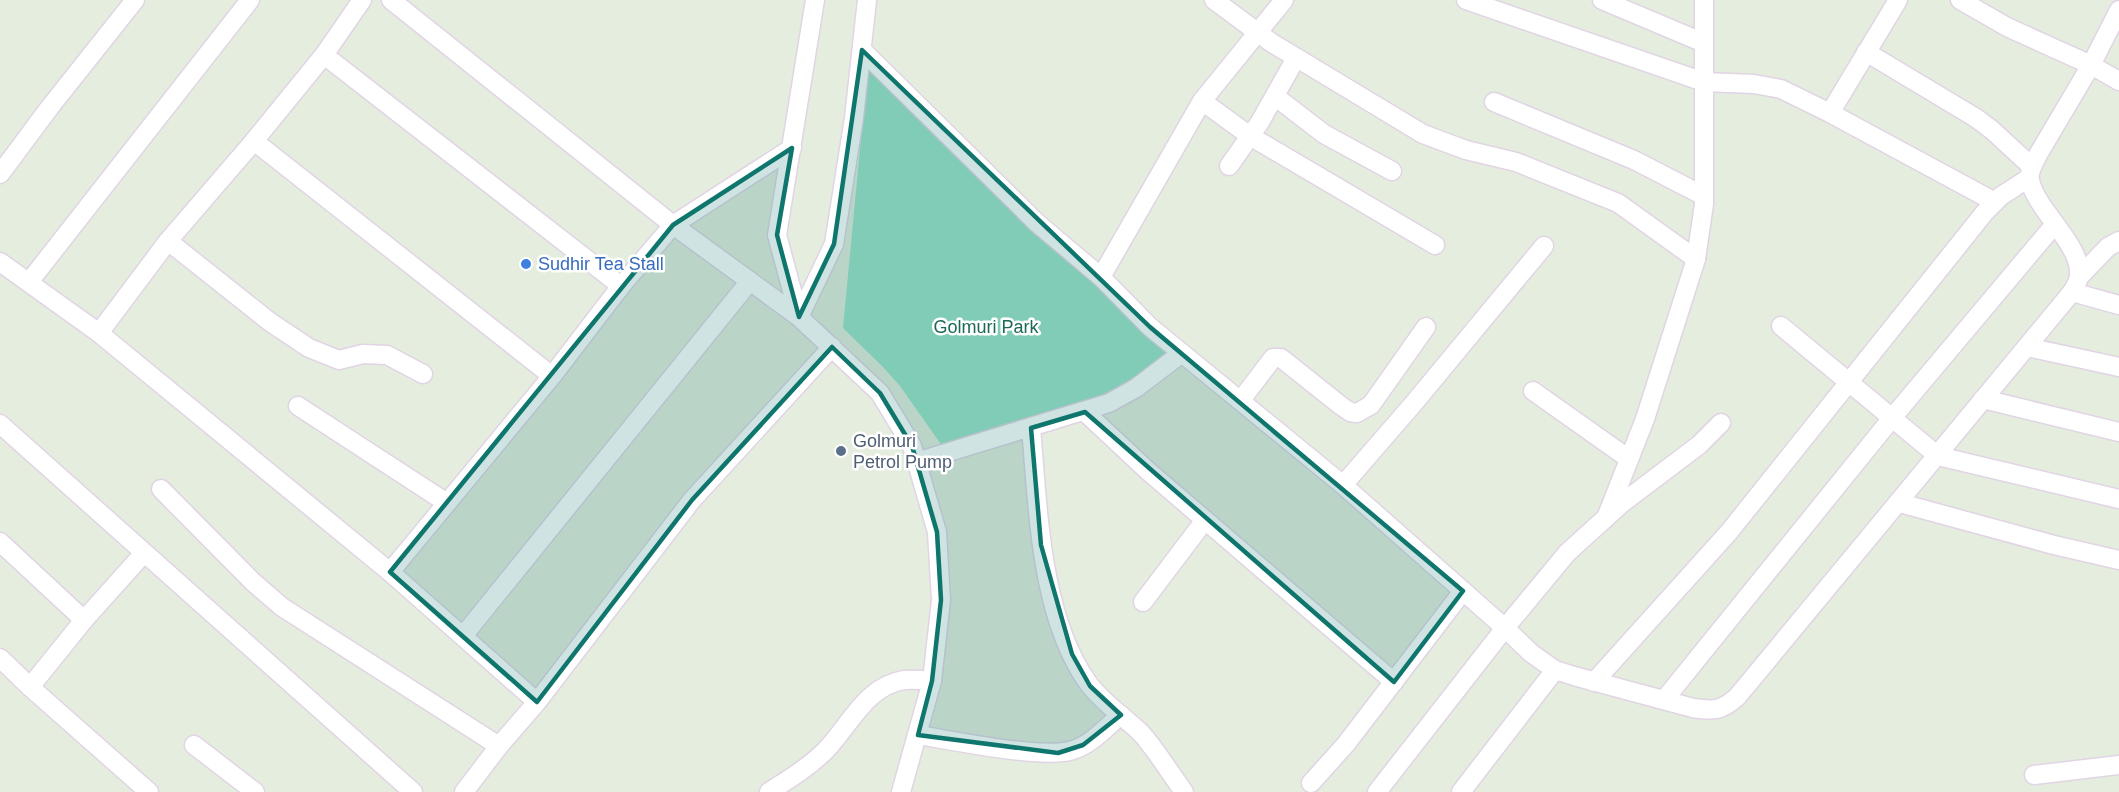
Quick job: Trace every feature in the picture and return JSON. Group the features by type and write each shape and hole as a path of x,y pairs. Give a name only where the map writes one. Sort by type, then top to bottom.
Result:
{"street":[{"path":"0,174 135,0"},
{"path":"29,282 250,0"},
{"path":"99,333 168,241 324,55 362,0"},
{"path":"391,0 673,225 800,317 880,393 912,446 937,531 941,600 932,681 901,792"},
{"path":"800,317 777,235 815,0"},
{"path":"800,317 834,244 854,118 867,0"},
{"path":"1214,0 1257,33 1423,134 1466,150 1516,162 1618,203 1696,259"},
{"path":"1101,277 1202,101 1284,0"},
{"path":"1466,0 1704,82 1754,84 1781,89 1830,112 1995,202"},
{"path":"1602,0 1704,43"},
{"path":"1606,518 1645,419 1696,259 1704,195 1704,0"},
{"path":"1830,112 1898,0"},
{"path":"1960,0 2007,27 2091,65 2119,81"},
{"path":"1594,682 1728,532 1847,381 1978,221 1995,202 2031,173 2119,10"},
{"path":"862,50 1037,223 1101,277 1150,327 1342,485 1531,653 1555,670 1693,708 1712,711 1726,707 1737,697 1900,503 2076,285 2108,247 2119,241"},
{"path":"1866,52 1976,118 1992,130 2031,173 2034,192 2074,253 2079,265 2076,285"},
{"path":"324,55 621,286"},
{"path":"1229,166 1276,97 1296,57"},
{"path":"1276,97 1324,134 1392,171"},
{"path":"1202,101 1250,136 1435,245"},
{"path":"1494,102 1634,160 1704,195"},
{"path":"254,141 552,376"},
{"path":"390,572 673,225 792,148"},
{"path":"1664,700 1892,418 2055,224"},
{"path":"168,241 270,322 309,348 339,360 363,354 387,356 423,374"},
{"path":"1342,485 1544,246"},
{"path":"0,262 99,333 390,572 537,702"},
{"path":"463,636 750,281"},
{"path":"2076,285 2119,305"},
{"path":"1780,326 1938,456 2119,499"},
{"path":"1241,400 1267,364 1273,358 1281,358 1340,405 1350,412 1357,413 1371,405 1426,327"},
{"path":"464,792 537,702 692,500 832,347"},
{"path":"2026,347 2119,367"},
{"path":"916,462 1109,403 1136,388 1182,353"},
{"path":"1533,391 1629,459"},
{"path":"1983,399 2119,432"},
{"path":"298,406 447,503"},
{"path":"1085,412 1148,471 1394,682"},
{"path":"1377,792 1505,628 1567,553 1621,504 1699,445 1721,423"},
{"path":"0,424 413,792"},
{"path":"1031,428 1041,545 1061,628 1090,686 1142,734 1184,792"},
{"path":"161,489 253,582 282,607 499,746"},
{"path":"1900,503 2054,545 2119,560"},
{"path":"1143,602 1205,520"},
{"path":"0,542 84,620"},
{"path":"30,687 84,620 144,552"},
{"path":"1311,783 1346,744 1463,591"},
{"path":"0,658 149,792"},
{"path":"1461,792 1555,670"},
{"path":"769,792 813,763 867,699 886,685 906,680 932,681"},
{"path":"918,735 1019,750 1058,753 1083,745 1121,715"},
{"path":"195,745 255,792"},
{"path":"2034,775 2119,765"}],"highlighted area":[{"path":"862,50 1150,327 1463,591 1394,682 1085,412 1031,428 1041,545 1072,654 1090,686 1121,715 1083,745 1058,753 918,735 932,681 941,600 937,532 912,446 880,393 832,347 692,500 537,702 390,572 673,225 792,148 777,235 799,317 834,244"}],"green space":[{"name":"Golmuri Park","path":"868,64 930,130 1006,205 1154,336 1168,355 1105,398 945,450 900,386 843,328"}],"place":[{"name":"Sudhir Tea Stall","path":"526,264"},
{"name":"Golmuri Petrol Pump","path":"841,451"}]}
